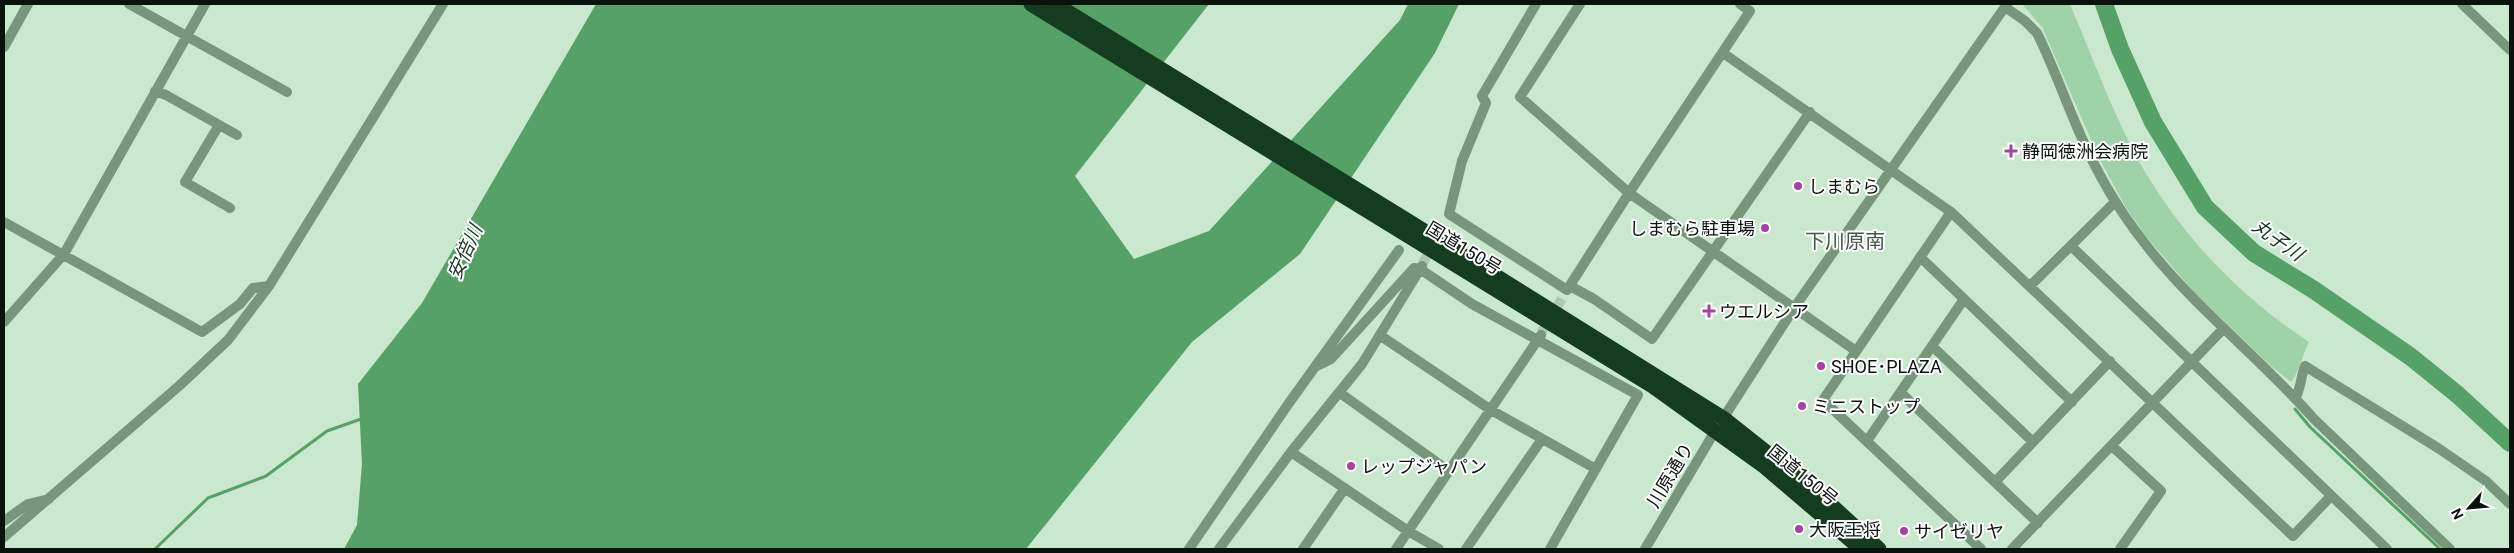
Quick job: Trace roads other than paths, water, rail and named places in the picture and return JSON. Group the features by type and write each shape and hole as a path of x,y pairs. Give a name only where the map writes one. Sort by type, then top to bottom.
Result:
{"highway":[{"name":"国道150号","path":"1031,4 1404,226"},
{"name":"国道150号","path":"1055,4 1597,351 1719,425 1818,493 1879,549"},
{"name":"国道150号","path":"1719,425 1861,549"}],"street":[{"path":"4,47 28,4"},
{"path":"129,4 287,92"},
{"path":"4,322 64,254 205,4"},
{"path":"4,537 208,360 228,340 269,286 443,4"},
{"path":"1444,224 1449,214 1462,161 1486,103 1482,96 1536,4"},
{"path":"1580,4 1520,97 1629,193 1856,351"},
{"path":"1567,291 1629,193 1750,11 1740,4"},
{"path":"2462,4 2510,50"},
{"path":"2006,5 2025,20 2037,33 2081,136 2115,202 2143,241 2176,281 2296,397 2314,419 2446,548"},
{"name":"川原通り","path":"1645,549 1719,425 1794,308 2006,5"},
{"path":"1723,53 1893,169 1951,212 2293,536 2331,496"},
{"path":"156,92 166,95 237,135"},
{"path":"1449,214 1567,291 1594,299 1652,338 1810,112"},
{"path":"218,125 186,182 230,208"},
{"path":"2030,286 2115,202"},
{"path":"1951,212 1823,400 1981,549"},
{"path":"4,222 202,332 240,304 253,288 269,286"},
{"path":"2071,246 2387,549"},
{"path":"1189,549 1399,250"},
{"path":"1920,257 2072,402"},
{"path":"1315,367 1331,360 1414,268 1421,267 1472,304 1540,336 1638,395 1550,549"},
{"path":"1224,548 1291,452 1340,393 1380,336 1421,267"},
{"path":"1866,441 1901,393 1964,299"},
{"path":"2012,549 2224,328"},
{"path":"1380,336 1491,410 1596,469"},
{"path":"1396,549 1540,336"},
{"path":"1932,346 2033,442"},
{"path":"1994,482 2110,361"},
{"path":"2296,397 2300,390 2300,378 2305,366 2438,448 2486,481 2510,504"},
{"path":"1340,393 1449,471"},
{"path":"1901,393 2038,523"},
{"path":"1466,549 1542,439"},
{"path":"2112,446 2161,491 2120,549"},
{"path":"1291,452 1408,531 1440,549"},
{"path":"1303,549 1345,488"},
{"path":"4,521 28,504 49,499"}],"water":[{"name":"安倍川","path":"596,4 1209,4 1075,176 1134,259 1209,231 1400,20 1408,4 1459,4 1435,53 1300,254 1192,342 1026,549 344,549 357,525 362,464 358,384 422,303"}],"waterway":[{"name":"丸子川","path":"2104,4 2120,49 2153,122 2205,207 2254,253 2314,290 2411,357 2458,395 2510,443"},
{"path":"2295,409 2310,427 2440,549"},
{"path":"155,549 208,498 266,476 327,431 361,419 362,416"}],"tunnel":[{"path":"1422,265 1444,224"},
{"path":"1541,333 1563,297"}],"place":[{"name":"静岡徳洲会病院","path":"2011,151"},
{"name":"しまむら","path":"1798,186"},
{"name":"しまむら駐車場","path":"1765,228"},
{"name":"ウエルシア","path":"1709,311"},
{"name":"SHOE･PLAZA","path":"1821,366"},
{"name":"ミニストップ","path":"1802,406"},
{"name":"レップジャパン","path":"1351,466"},
{"name":"大阪王将","path":"1799,529"},
{"name":"サイゼリヤ","path":"1904,531"}],"district":[{"name":"下川原南","path":"1845,241"}]}
